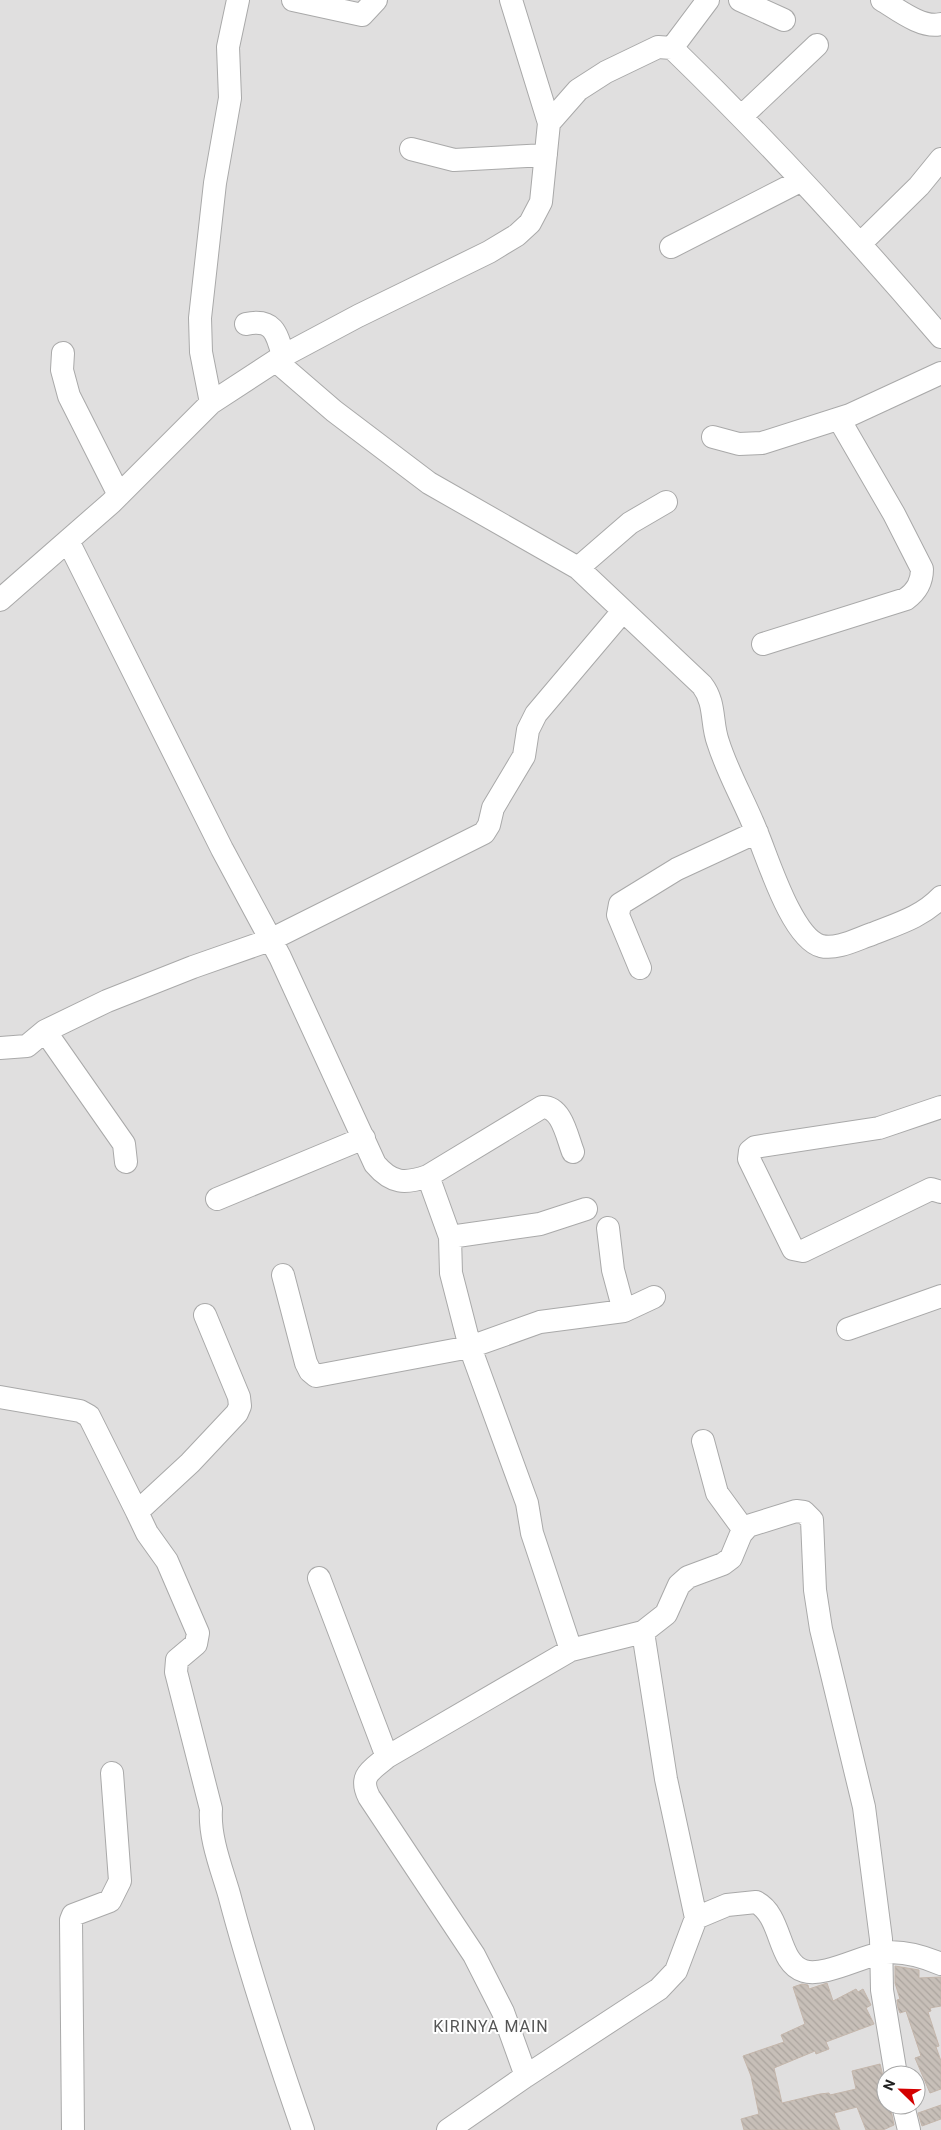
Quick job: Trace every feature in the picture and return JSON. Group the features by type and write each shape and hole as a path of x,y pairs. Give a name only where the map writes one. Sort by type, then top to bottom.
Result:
{"street":[{"path":"211,403 201,352 200,318 215,183 230,98 228,47 238,0"},
{"path":"293,0 362,15 376,0"},
{"path":"0,600 119,495 211,403 280,359 358,316 489,252 517,235 530,223 541,202 549,123 511,0"},
{"path":"672,48 708,0"},
{"path":"740,0 784,20"},
{"path":"882,0 923,22 941,24"},
{"path":"742,116 817,44"},
{"path":"549,123 578,90 606,72 658,48 672,48 742,116 800,181 861,243 941,337"},
{"path":"411,149 454,160 546,155"},
{"path":"861,243 919,186 941,159"},
{"path":"672,247 800,181"},
{"path":"246,324 259,321 269,326 277,334 280,359 334,411 429,483 578,568 707,692 712,704 714,731 718,744 757,832 788,909 811,941 821,946 849,942 914,917 941,897"},
{"path":"63,353 62,370 69,396 119,495"},
{"path":"713,437 752,445 839,419 888,399 941,373"},
{"path":"763,644 906,599 914,593 922,578 922,569 894,514 839,419"},
{"path":"578,568 630,523 666,502"},
{"path":"68,541 222,849 270,940 375,1164 389,1178 404,1182 428,1176 542,1107 551,1108 560,1118 573,1152"},
{"path":"0,1048 26,1046 46,1031 107,1002 193,967 270,940 484,833 489,825 493,808 524,756 528,730 536,714 623,612"},
{"path":"640,968 618,915 620,904 677,869 757,832"},
{"path":"46,1031 124,1144 126,1162"},
{"path":"941,1107 879,1128 754,1147 750,1151 750,1159 792,1249 802,1251 931,1189 941,1192"},
{"path":"217,1199 364,1138"},
{"path":"428,1176 450,1237 451,1273 470,1347 527,1503 532,1534 571,1650"},
{"path":"450,1237 540,1224 586,1209"},
{"path":"608,1228 613,1270 624,1311"},
{"path":"283,1275 306,1363 310,1371 316,1376 470,1347 540,1322 624,1311 642,1305 654,1297"},
{"path":"848,1329 941,1296"},
{"path":"137,1512 190,1463 237,1413 240,1406 239,1397 205,1315"},
{"path":"0,1397 80,1411 90,1416 148,1533 167,1561 198,1633 196,1644 177,1660 176,1672 211,1809 212,1830 233,1910 260,2006 303,2130"},
{"path":"703,1441 717,1493 744,1530"},
{"path":"526,2076 503,2012 474,1955 365,1789 368,1772 387,1756 571,1650 643,1632 666,1614 679,1585 688,1577 723,1564 731,1558 744,1530 748,1526 796,1511 804,1512 812,1520 815,1590 825,1646 864,1807 881,1939 882,1990 894,2065"},
{"path":"319,1578 387,1756"},
{"path":"448,2130 667,1982 681,1962 696,1918 666,1779 643,1632"},
{"path":"73,2130 71,1920 74,1915 110,1902 120,1880 112,1773"},
{"path":"696,1918 727,1905 756,1902 771,1914 786,1953 795,1966 804,1971 818,1972 880,1953 920,1955 941,1964"},
{"path":"905,2115 909,2130"}],"shaded area":[{"path":"0,0 941,0 941,2130 0,2130"}],"building":[{"path":"895,1966 919,1970 919,1978 941,1977 941,2006 930,2008 931,2011 928,2012 939,2046 936,2047 941,2061 941,2089 930,2093 926,2084 926,2065 918,2065 915,2058 921,2056 906,2011 900,2013 898,2008 897,2000 900,1999 895,1983"},
{"path":"827,1983 833,2001 856,1989 858,1992 863,1989 871,2005 866,2008 874,2024 826,2042 829,2049 816,2054 815,2051 774,2068 782,2103 820,2094 829,2093 830,2095 856,2089 852,2071 876,2065 876,2115 892,2115 894,2125 883,2130 866,2130 857,2107 834,2113 840,2130 744,2130 741,2119 759,2114 751,2076 743,2056 784,2042 781,2035 805,2024 793,1987 802,1984 808,1985 809,1989"},
{"path":"941,2105 941,2119 922,2126 919,2115 926,2115 926,2110"}],"district":[{"name":"KIRINYA MAIN","path":"491,2026"}]}
